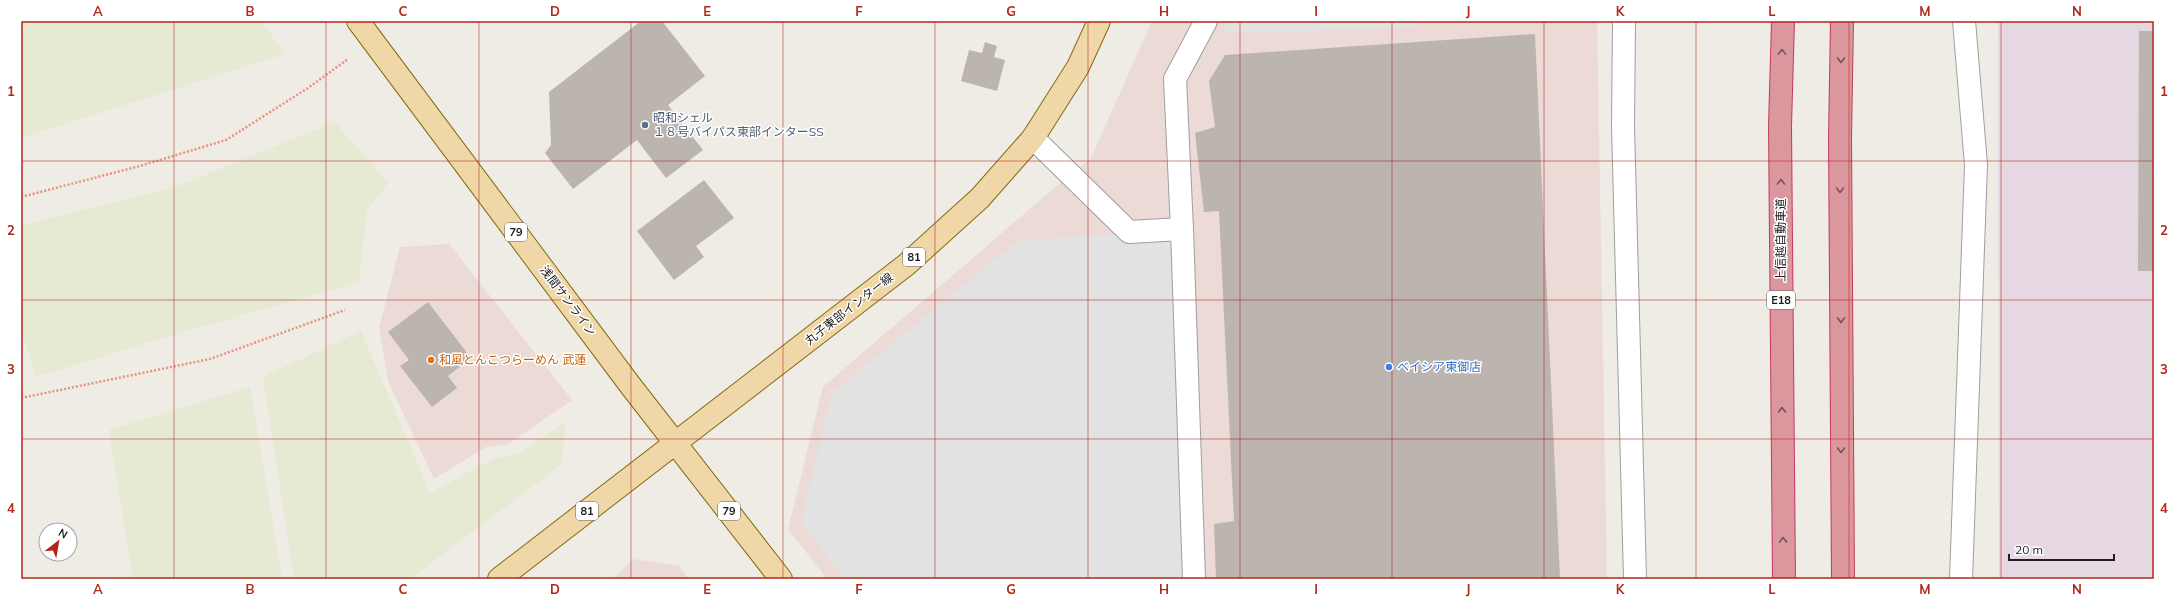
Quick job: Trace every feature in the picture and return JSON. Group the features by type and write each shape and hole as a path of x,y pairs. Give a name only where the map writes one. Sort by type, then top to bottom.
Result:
{"highway":[{"name":"上信越自動車道","path":"1783,21 1780,126 1784,579"},
{"path":"1842,21 1840,153 1843,579"}],"main road":[{"name":"浅間サンライン","path":"358,21 675,443 781,579"},
{"name":"丸子東部インター線","path":"675,443 906,265 980,198 1033,138 1078,67 1100,21"},
{"name":"81","path":"499,579 675,443"}],"street":[{"path":"1194,579 1182,229 1175,79 1206,21"},
{"path":"1624,21 1623,126 1635,579"},
{"path":"1961,579 1976,165 1964,21"},
{"path":"1033,138 1129,232 1182,229"}],"path":[{"path":"21,197 140,166 226,140 308,88 372,40"},
{"path":"21,398 210,360 345,310"}],"shaded area":[{"path":"1152,21 1597,21 1607,579 827,579 788,529 823,387 1091,158"},
{"path":"1224,21 1416,21 1416,28 1224,33"},
{"path":"1998,21 2154,21 2154,579 1999,579"},
{"path":"1182,229 1194,579 845,579 801,522 832,393 1017,241"},
{"path":"449,244 572,400 508,444 486,447 434,479 388,381 379,328 400,247"},
{"path":"634,559 679,566 688,579 613,579"}],"green space":[{"path":"21,21 261,21 285,54 21,138"},
{"path":"335,122 388,183 367,210 359,282 166,337 36,377 21,329 21,225 178,186"},
{"path":"361,331 430,493 493,459 522,452 565,422 562,464 410,579 294,579 263,377"},
{"path":"250,387 282,579 133,579 109,430"}],"building":[{"path":"641,21 662,21 705,76 668,105 703,150 666,178 637,140 573,189 545,153 551,145 549,92"},
{"path":"2139,31 2154,31 2154,271 2138,271"},
{"name":"ベイシア東御店","path":"1535,34 1560,579 1216,579 1214,524 1234,521 1219,211 1204,212 1195,133 1215,127 1209,81 1225,55"},
{"path":"985,42 997,46 994,57 1005,60 997,91 961,81 969,50 982,53"},
{"path":"704,180 734,218 696,246 704,257 674,280 637,231"},
{"path":"428,302 471,358 448,376 457,388 432,407 400,366 409,360 388,332"}],"place":[{"name":"昭和シェル １８号バイパス東部インターSS","path":"645,125"},
{"name":"和風とんこつらーめん 武蓮","path":"431,360"},
{"name":"ベイシア東御店","path":"1389,367"}]}
